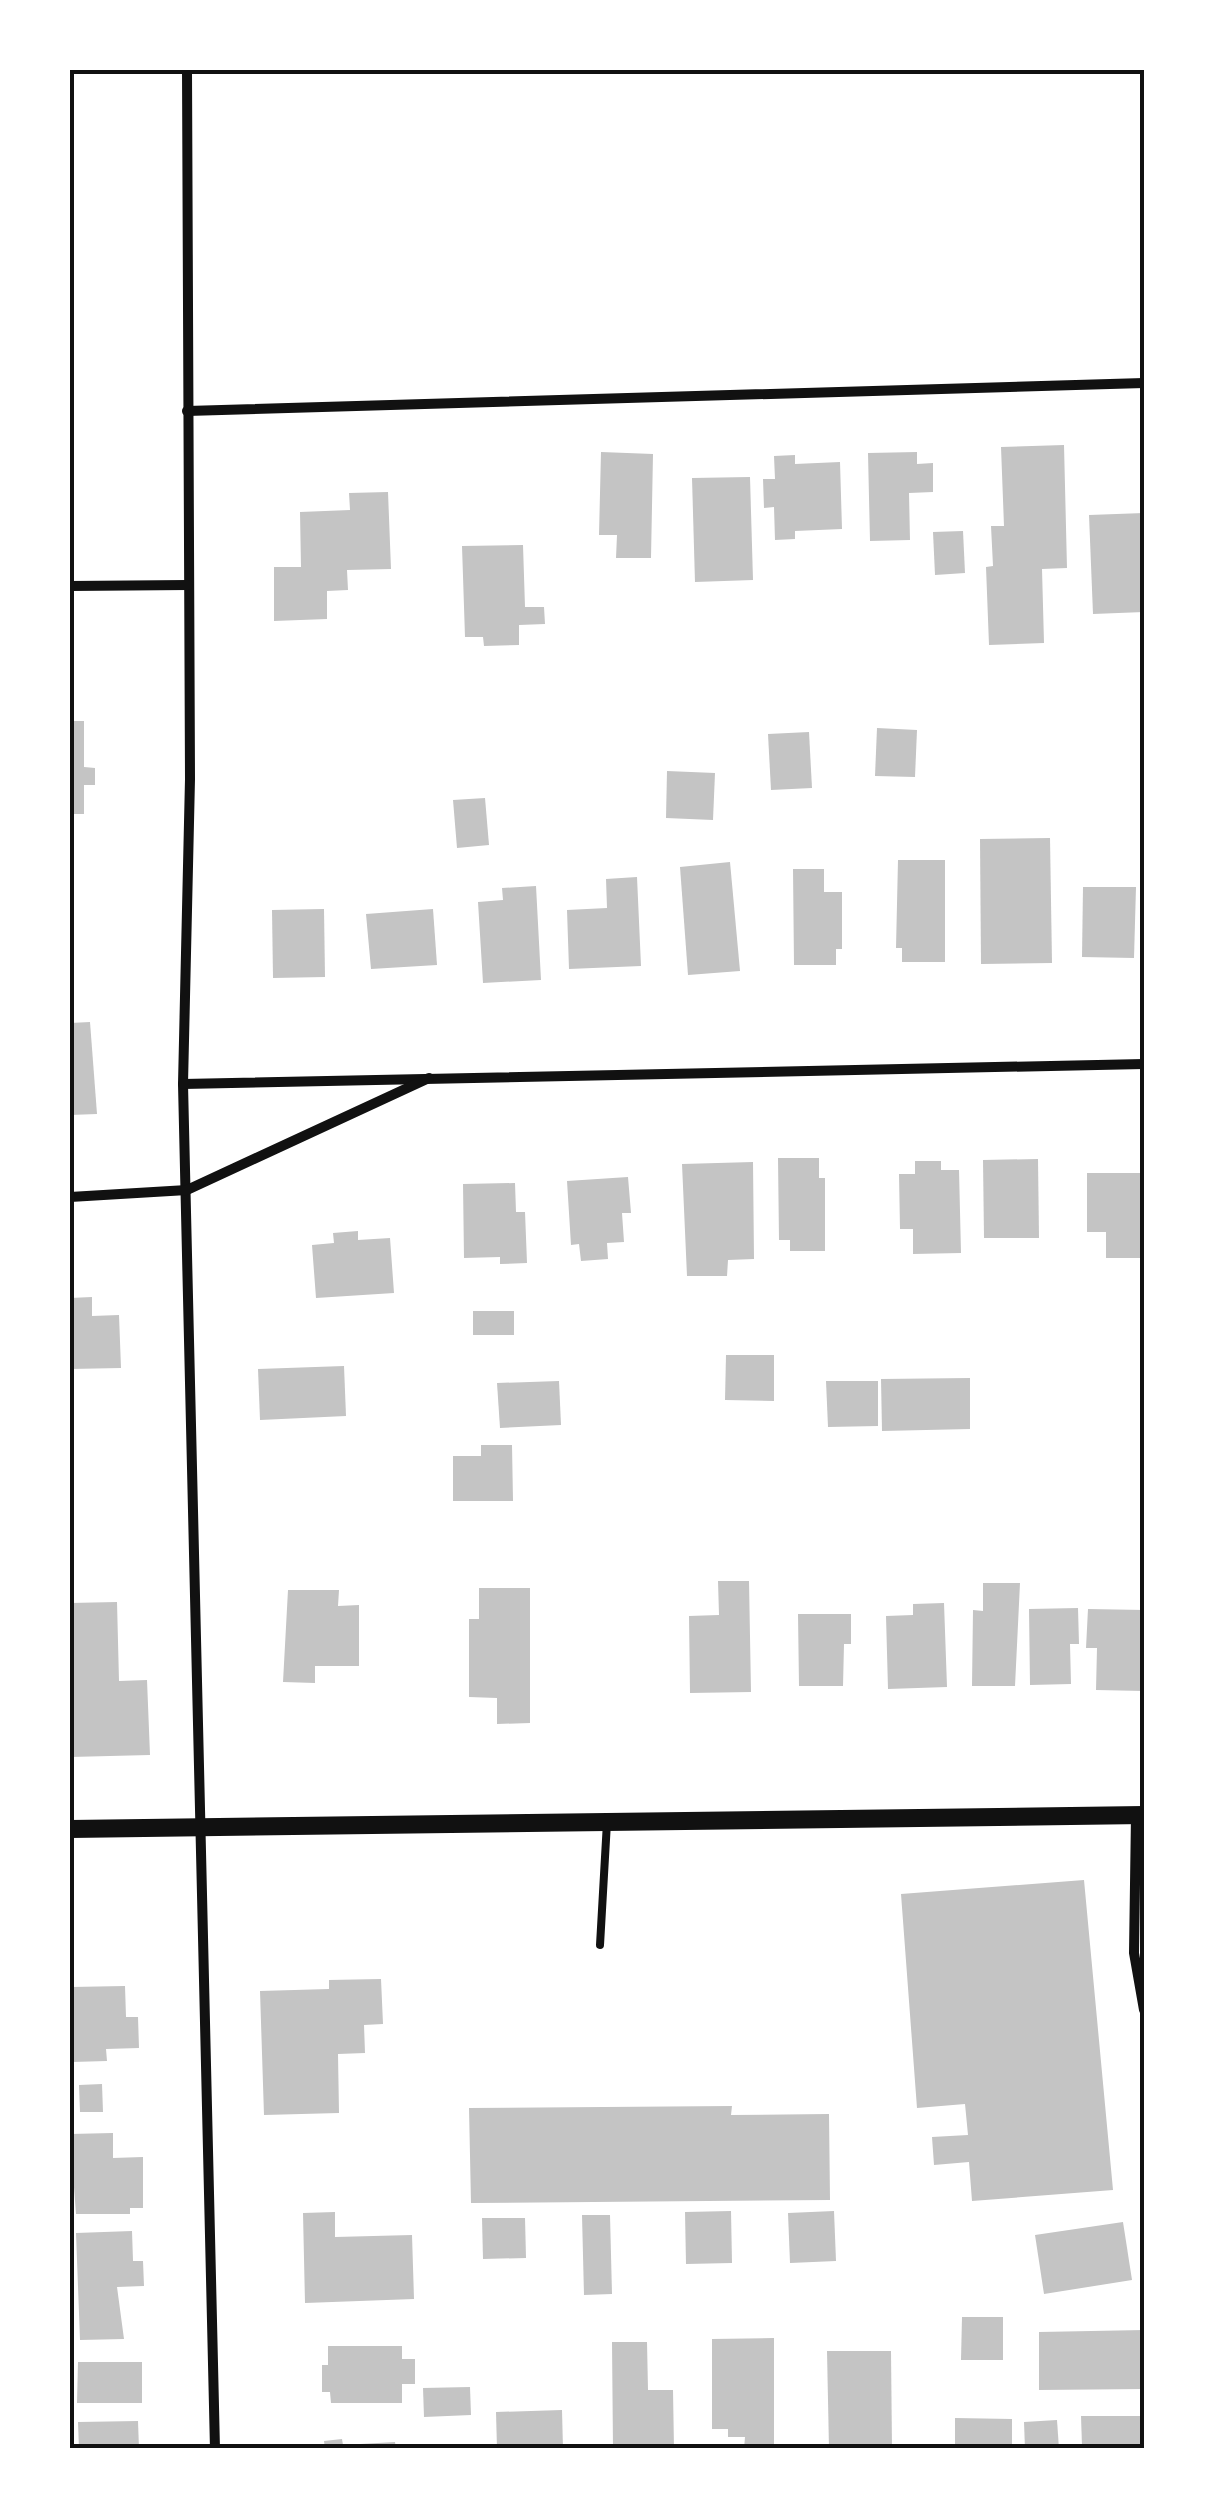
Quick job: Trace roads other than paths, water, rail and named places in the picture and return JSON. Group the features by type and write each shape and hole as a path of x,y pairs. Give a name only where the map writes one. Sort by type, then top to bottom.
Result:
{"street":[{"path":"188,70 190,779 183,1084 215,2449"},
{"path":"187,411 1144,384"},
{"path":"70,586 188,586"},
{"path":"183,1084 1144,1064"},
{"path":"70,1197 186,1190 435,1076"},
{"path":"70,1829 1140,1815 1134,1953 1144,2010"}],"lane":[{"path":"600,1945 607,1822"}]}
